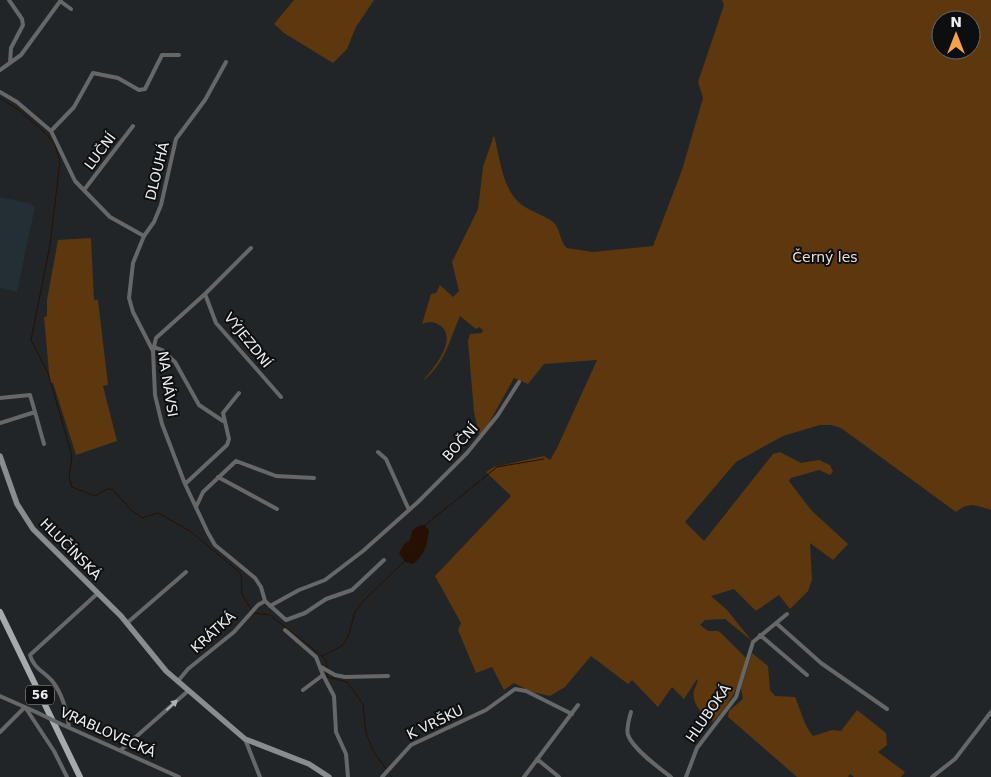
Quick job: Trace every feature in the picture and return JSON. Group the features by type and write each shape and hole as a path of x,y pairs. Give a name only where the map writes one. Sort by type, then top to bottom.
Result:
{"main road":[{"name":"56","path":"0,612 80,777"}],"street":[{"path":"9,0 22,19 23,25 12,48 10,63"},
{"path":"0,70 21,55 61,0 71,9"},
{"path":"51,131 74,107 93,73 118,78 139,90 145,89 162,56 180,55"},
{"name":"DLOUHÁ","path":"144,236 154,222 161,205 176,139 205,100 226,62"},
{"path":"0,92 17,102 51,131 75,181 110,218 144,236"},
{"name":"LUČNÍ","path":"84,190 133,126"},
{"name":"NA NÁVSI","path":"144,236 131,270 129,298 133,312 154,349 155,394 162,424 185,484 215,545 254,578 261,588 265,601 286,620 305,613 326,599 352,590 384,560"},
{"path":"223,421 199,405 182,372 162,350 154,349 156,338 205,294 251,248"},
{"name":"VÝJEZDNÍ","path":"205,294 216,323 281,396"},
{"name":"BOČNÍ","path":"270,606 299,590 325,580 363,551 409,510 467,454 498,415 519,382"},
{"path":"185,484 227,445 229,439 223,421 225,408 239,393"},
{"path":"0,398 30,394 44,444"},
{"path":"0,423 35,412"},
{"path":"378,452 386,459 409,510"},
{"path":"386,459 391,454"},
{"name":"HLUČÍNSKÁ","path":"0,456 10,490 26,520 43,541 98,593 178,682 245,739 309,764 329,777"},
{"path":"196,508 203,492 236,461 276,476 314,478"},
{"path":"218,477 277,509"},
{"path":"126,623 186,572"},
{"path":"69,727 64,706 54,684 38,669 30,655 98,593"},
{"name":"KRÁTKÁ","path":"178,682 188,669 226,640 258,605 265,601"},
{"name":"HLUBOKÁ","path":"686,777 697,748 736,697 753,642 788,614"},
{"path":"776,622 821,663 887,709"},
{"path":"285,630 316,657 325,669 345,677 388,676"},
{"path":"760,635 807,675"},
{"path":"303,690 323,675 325,669"},
{"path":"323,675 336,702 336,732 347,758 348,777"},
{"path":"121,750 188,690"},
{"name":"K VRŠKU","path":"382,777 411,744 486,710 515,690 526,691 572,714"},
{"name":"VRABLOVECKÁ","path":"0,696 179,777"},
{"path":"524,777 578,705"},
{"path":"0,732 25,707 54,751 67,777"},
{"path":"631,712 628,729 630,739 671,777"},
{"path":"932,777 955,760 991,712"},
{"name":"HLUČÍNSKÁ","path":"245,739 260,777"},
{"path":"537,759 559,777"}],"shaded area":[{"path":"0,197 28,203 35,207 17,292 0,288"},
{"path":"424,525 429,530 423,553 413,564 405,562 399,553 405,543 410,540 412,531 418,526"}],"green space":[{"path":"294,0 374,0 356,27 347,49 333,63 284,33 274,24"},
{"name":"Černý les","path":"722,0 991,0 991,510 969,505 956,512 841,428 831,425 820,425 783,436 736,462 685,522 704,541 773,454 780,452 801,463 819,460 830,465 833,472 830,475 819,470 791,478 789,481 811,510 848,544 833,560 810,543 812,580 808,591 790,609 779,595 756,611 734,589 711,596 727,610 752,641 725,619 705,620 700,625 708,631 718,631 746,658 734,693 726,707 713,722 702,713 694,700 697,679 684,699 672,687 658,707 632,680 628,684 591,656 565,687 550,696 532,692 514,683 504,690 492,667 476,673 458,630 461,623 435,576 511,496 486,472 494,467 544,456 550,460 597,360 544,364 528,384 514,378 480,439 474,412 468,341 470,334 482,333 483,330 479,327 476,329 460,316 442,359 423,381 438,362 447,339 446,332 438,324 427,322 422,324 431,294 436,293 440,285 453,297 459,291 452,262 478,209 483,167 494,135 503,173 515,199 530,210 553,222 567,248 593,252 653,246 682,170 703,98 698,82 724,5"},
{"path":"91,238 94,300 98,300 108,385 103,386 117,441 76,455 53,383 50,383 44,317 47,316 47,300 58,240"},
{"path":"752,653 768,666 770,690 775,696 795,697 805,723 813,736 832,730 841,731 857,710 886,733 887,745 878,752 905,772 901,777 854,777 850,774 848,777 797,777 728,717 729,711 743,699 741,688"}],"waterway":[{"path":"0,98 20,111 43,131 54,143 60,161 50,245 31,340 48,373 72,456 69,478 72,487 95,496 107,489 112,489 131,510 142,518 158,513 190,531 238,571 241,575 242,594 251,609"},
{"path":"424,526 497,467 544,459"},
{"path":"322,656 342,646 348,637 355,612 364,600 404,562"},
{"path":"254,613 270,615 322,656 326,661 327,669"},
{"path":"327,673 327,677 347,682 363,704 366,733 374,752 386,769"}]}
